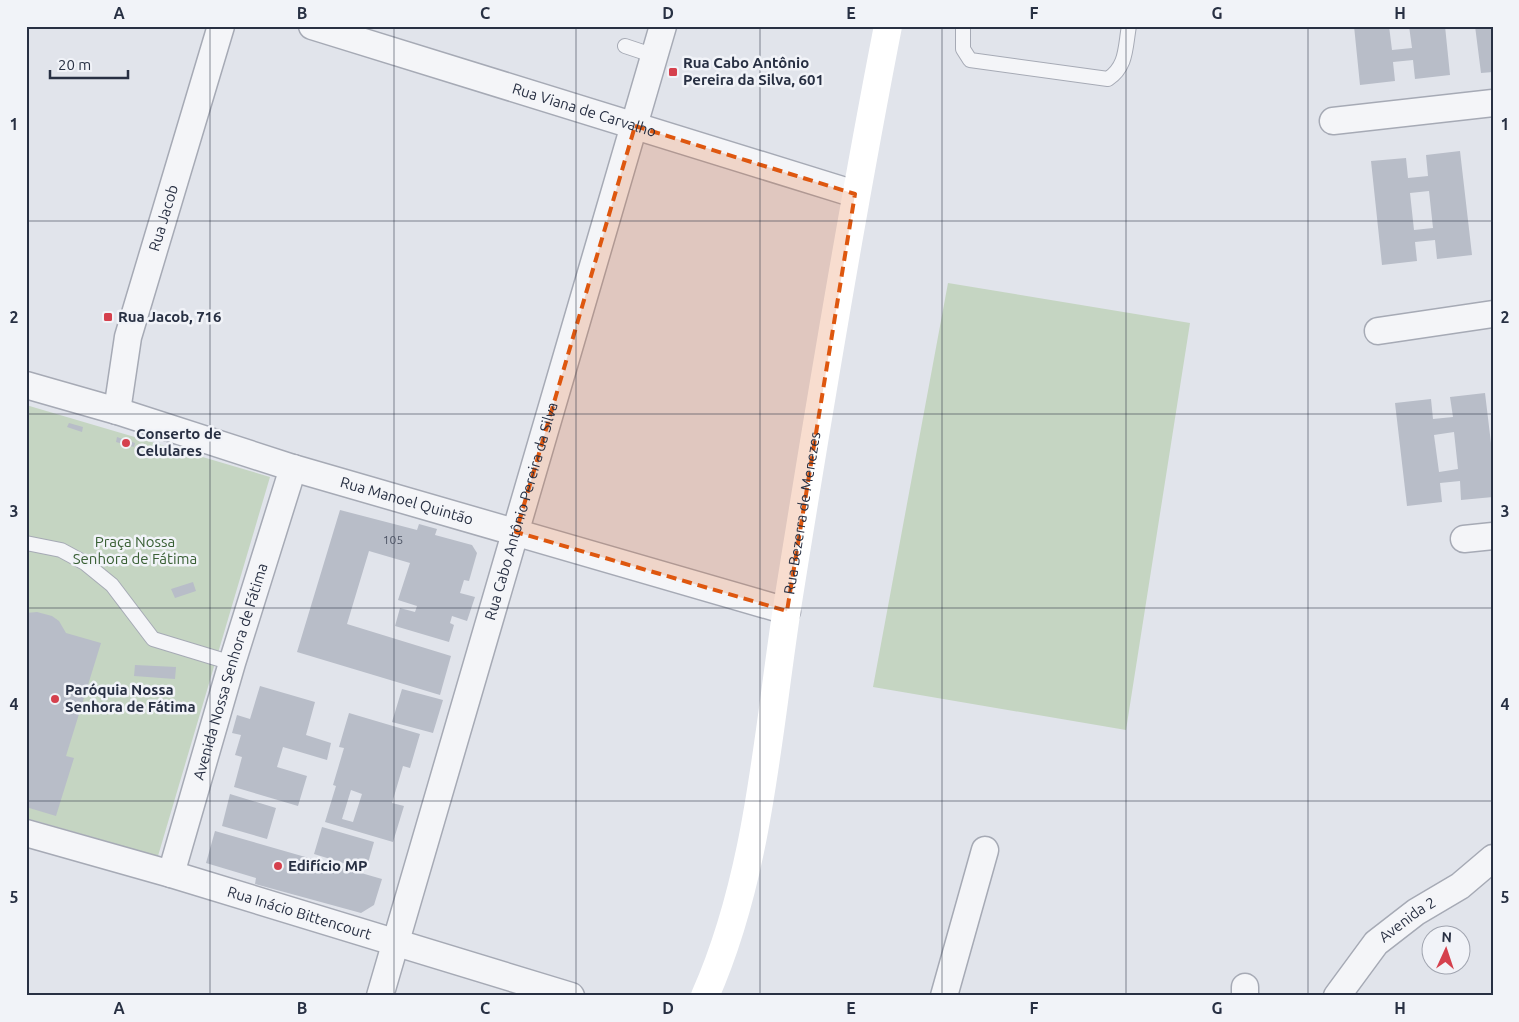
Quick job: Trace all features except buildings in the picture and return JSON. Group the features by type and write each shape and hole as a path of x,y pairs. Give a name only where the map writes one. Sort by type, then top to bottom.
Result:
{"street":[{"name":"Rua Jacob","path":"117,411 128,338 221,26"},
{"name":"Rua Viana de Carvalho","path":"312,26 855,194"},
{"name":"Rua Cabo Antônio Pereira da Silva","path":"380,996 663,26"},
{"name":"Rua Bezerra de Menezes","path":"705,996 718,968 750,853 769,743 787,611 855,194 888,26"},
{"path":"1333,121 1493,103"},
{"path":"1378,332 1493,314"},
{"name":"Rua Manoel Quintão","path":"26,385 117,411 293,468 787,611"},
{"name":"Avenida Nossa Senhora de Fátima","path":"171,874 232,663 293,468"},
{"path":"1464,539 1493,536"},
{"name":"Rua Inácio Bittencourt","path":"26,833 171,874 571,996"},
{"path":"944,996 985,850"},
{"name":"Avenida 2","path":"1337,996 1376,943 1416,912 1460,886 1493,858"}],"lane":[{"path":"963,26 963,49 970,60 1108,79 1118,72 1123,62 1128,26"},
{"path":"625,46 655,56"},
{"path":"26,543 61,550 85,562 112,585 153,639 232,663"}],"highlighted area":[{"path":"635,126 855,194 787,611 516,532"}],"green space":[{"path":"948,283 1190,323 1126,730 873,687"},
{"name":"Praça Nossa Senhora de Fátima","path":"26,405 270,477 158,856 26,818"}],"place":[{"name":"Rua Cabo Antônio Pereira da Silva, 601","path":"673,72"},
{"name":"Rua Jacob, 716","path":"108,317"},
{"name":"Conserto de Celulares","path":"126,443"},
{"name":"Paróquia Nossa Senhora de Fátima","path":"55,699"},
{"name":"Edifício MP","path":"278,866"}]}
